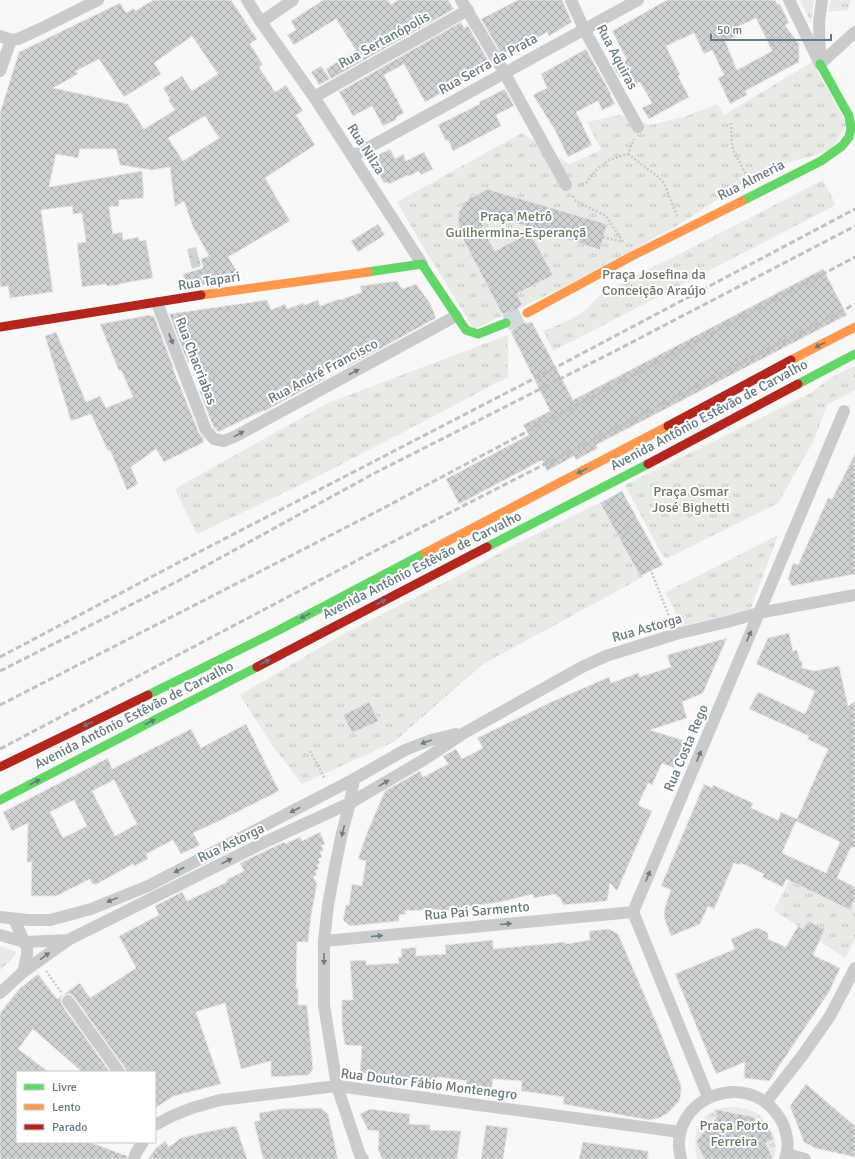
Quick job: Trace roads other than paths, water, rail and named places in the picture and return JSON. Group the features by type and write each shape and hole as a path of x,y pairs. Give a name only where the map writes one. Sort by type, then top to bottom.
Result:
{"main road":[{"name":"Rua Almeria","path":"527,313 630,257 821,161 842,146 849,137 851,128 849,116 820,64"},
{"name":"Rua Tapari","path":"0,327 229,291 422,264"},
{"name":"Rua Nilza","path":"422,264 456,316"},
{"path":"456,316 466,330 478,334 506,323"},
{"name":"Avenida Antônio Estêvão de Carvalho","path":"0,767 279,630 855,327"},
{"name":"Avenida Antônio Estêvão de Carvalho","path":"0,800 724,424 855,354"}],"street":[{"path":"0,72 5,38 18,38 42,28 98,0"},
{"name":"Rua Nilza","path":"247,0 314,97 422,264"},
{"path":"261,22 293,0"},
{"name":"Rua Aquiras","path":"571,0 584,29 638,127"},
{"name":"Rua Serra da Prata","path":"353,156 638,0"},
{"name":"Rua Almeria","path":"789,0 820,64"},
{"path":"820,64 819,22 822,0"},
{"path":"465,5 504,72 566,186"},
{"name":"Rua Sertanópolis","path":"314,97 465,5"},
{"path":"820,64 855,32"},
{"name":"Rua Chacriabas","path":"157,303 206,430"},
{"name":"Rua André Francisco","path":"206,430 214,439 224,441 236,436 456,316"},
{"name":"Rua Costa Rego","path":"633,912 844,411"},
{"name":"Rua Astorga","path":"0,935 25,942 68,940 265,842 350,803 425,759 464,733 582,667 606,656 676,634 759,614 855,595"},
{"name":"Rua Astorga","path":"0,917 28,920 50,920 91,909 148,886 354,779 405,750 432,740 464,733"},
{"path":"354,779 350,803 330,888 324,941 324,1005 337,1086 361,1158"},
{"path":"633,912 708,1097"},
{"name":"Rua Pai Sarmento","path":"324,941 633,912"},
{"path":"14,919 27,948 23,972"},
{"path":"0,993 23,972 68,940"},
{"path":"766,1102 802,1056 830,1016 855,968"},
{"path":"68,1001 118,1071"},
{"name":"Rua Doutor Fábio Montenegro","path":"156,1124 192,1108 220,1100 337,1086 680,1132"},
{"path":"681,1159 679,1150 680,1132 686,1118 696,1106 708,1097 723,1092 738,1092 753,1095 766,1102 776,1113 784,1126 787,1140 786,1157 805,1159"},
{"path":"134,1159 142,1143"}],"water":[{"path":"196,247 201,266 192,269 187,249"}],"tunnel":[{"path":"506,323 527,313"}],"railway":[{"path":"0,657 564,363 855,209"},
{"path":"0,671 178,581 373,474 619,349 855,226"},
{"path":"0,705 376,512 855,257"},
{"path":"0,749 375,551 855,304"}],"park label":[{"name":"Praça Metrô Guilhermina-Esperançã","path":"516,224"},
{"name":"Praça Josefina da Conceição Araújo","path":"654,282"},
{"name":"Praça Osmar José Bighetti","path":"691,500"},
{"name":"Praça Porto Ferreira","path":"734,1134"}]}
